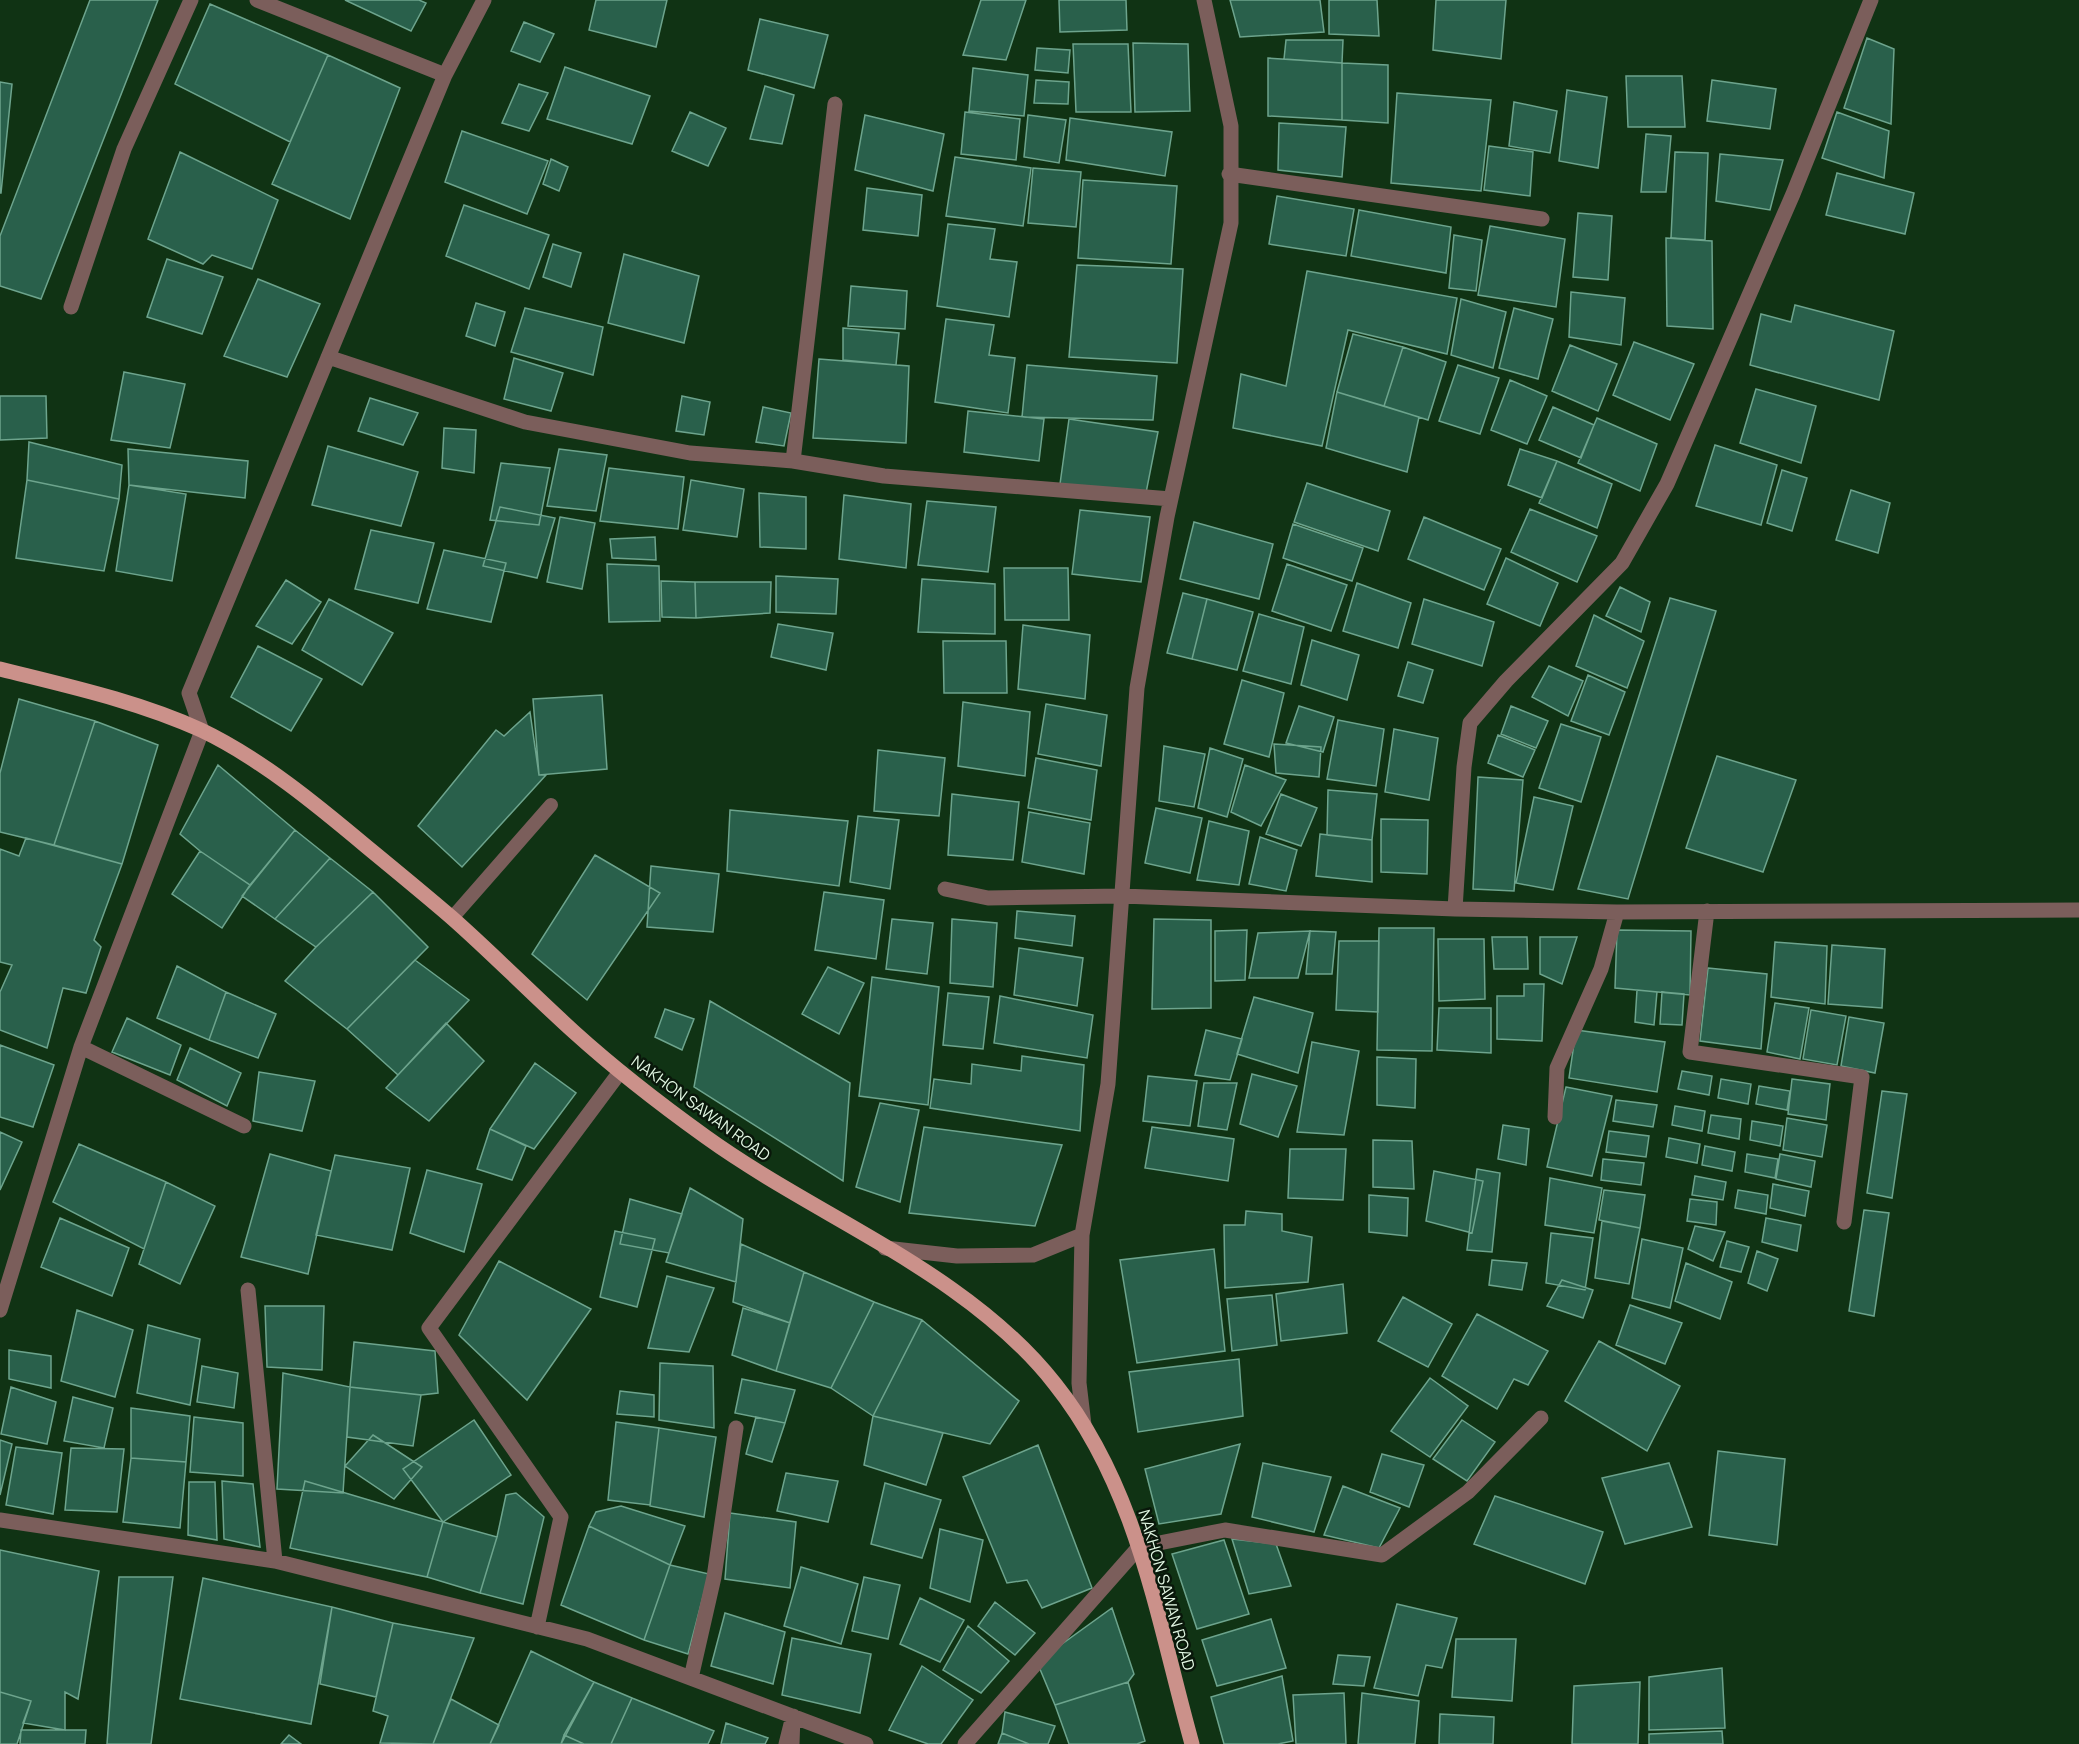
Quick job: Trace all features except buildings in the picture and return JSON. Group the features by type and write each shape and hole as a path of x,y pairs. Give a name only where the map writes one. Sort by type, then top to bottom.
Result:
{"main road":[{"name":"NAKHON SAWAN ROAD","path":"0,669 105,694 202,731 277,777 330,816 452,918 620,1072 722,1149 953,1291 1022,1346 1055,1384 1084,1425 1108,1465 1139,1547 1192,1744"}],"street":[{"path":"71,307 124,149 191,0"},
{"path":"257,0 445,75"},
{"path":"0,1310 81,1047 202,731 189,693 445,75 484,0"},
{"path":"1084,1425 1079,1383 1082,1235 1108,1084 1137,688 1171,499 1231,223 1229,174 1231,126 1204,0"},
{"path":"1455,909 1464,767 1470,723 1506,681 1622,563 1667,484 1794,194 1870,0"},
{"path":"793,461 835,104"},
{"path":"1229,174 1542,219"},
{"path":"328,357 525,422 690,453 793,461 884,476 1171,499"},
{"path":"945,889 988,898 1122,896 1455,909 1617,912 2079,910"},
{"path":"1707,911 1690,1052 1862,1077 1844,1222"},
{"path":"1555,1117 1557,1068 1601,969 1617,912"},
{"path":"81,1047 244,1126"},
{"path":"537,1627 561,1517 429,1328 620,1072"},
{"path":"883,1248 957,1256 1033,1255 1082,1235"},
{"path":"248,1290 275,1561"},
{"path":"965,1744 1139,1547 1226,1530 1382,1555 1468,1492 1541,1418"},
{"path":"691,1678 714,1577 736,1428"},
{"path":"0,1520 275,1561 587,1639 866,1744"},
{"path":"786,1744 793,1716"},
{"path":"792,1744 793,1716"}],"lane":[{"path":"452,918 551,805"},
{"path":"793,1716 797,1744"}]}
